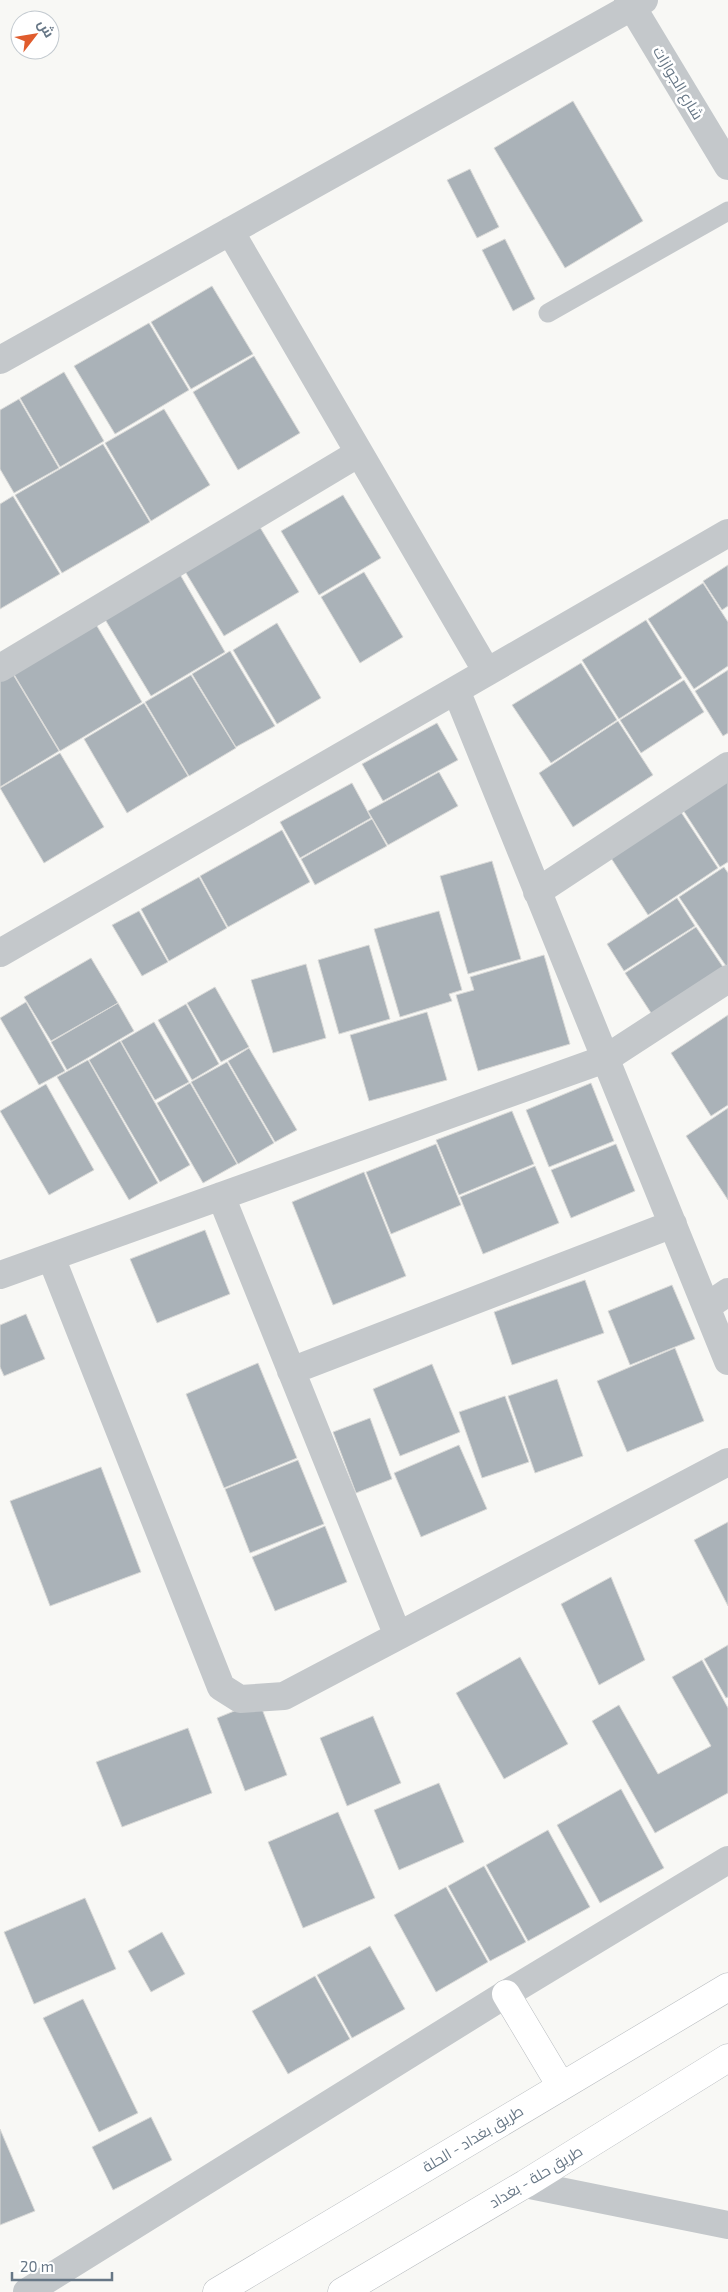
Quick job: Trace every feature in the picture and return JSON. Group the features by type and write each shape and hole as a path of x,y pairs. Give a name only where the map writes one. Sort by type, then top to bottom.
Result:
{"main road":[{"name":"طريق بغداد - الحلة","path":"217,2292 728,1986"},
{"path":"506,1994 561,2086"},
{"name":"طريق حلة - بغداد","path":"342,2292 525,2184 728,2058"}],"street":[{"name":"شارع الجوازات","path":"634,2 728,166"},
{"path":"0,360 634,2"},
{"path":"230,231 487,672"},
{"path":"0,668 359,452"},
{"path":"0,952 728,533"},
{"path":"456,690 673,1224 717,1300 728,1361"},
{"path":"537,892 728,766"},
{"path":"0,1276 605,1058 728,979"},
{"path":"221,1196 398,1636"},
{"path":"291,1371 673,1224"},
{"path":"51,1257 221,1687 240,1699 284,1696 728,1462"},
{"path":"28,2292 506,1994 728,1860"},
{"path":"525,2184 728,2225"}],"lane":[{"path":"548,313 728,211"}],"building":[{"path":"573,101 643,221 565,268 494,148"},
{"path":"470,169 499,227 477,238 447,180"},
{"path":"505,239 535,299 513,311 482,250"},
{"path":"212,286 253,354 191,389 151,322"},
{"path":"149,323 189,390 115,434 74,366"},
{"path":"254,356 300,433 238,470 193,392"},
{"path":"64,372 104,441 60,467 20,398"},
{"path":"19,399 59,468 14,493 0,469 0,410"},
{"path":"164,409 210,485 151,521 105,443"},
{"path":"103,444 150,522 62,573 15,495"},
{"path":"343,495 381,558 319,595 281,531"},
{"path":"13,496 60,574 0,609 0,504"},
{"path":"258,524 299,592 224,636 183,568"},
{"path":"728,565 728,606 722,610 703,581"},
{"path":"178,571 225,652 151,696 103,616"},
{"path":"364,572 403,637 360,663 321,597"},
{"path":"703,583 728,622 728,666 694,689 648,619"},
{"path":"646,620 682,678 619,719 582,660"},
{"path":"94,621 142,702 60,751 12,671"},
{"path":"277,623 321,698 277,724 233,650"},
{"path":"230,651 275,726 236,747 192,674"},
{"path":"581,663 617,720 551,763 512,705"},
{"path":"728,670 728,733 723,736 695,691"},
{"path":"11,671 59,751 0,787 0,678"},
{"path":"191,675 236,748 189,776 145,702"},
{"path":"684,680 704,712 641,753 620,720"},
{"path":"144,703 188,776 127,813 84,739"},
{"path":"618,721 653,775 573,827 539,773"},
{"path":"437,723 458,760 383,801 362,764"},
{"path":"60,753 104,827 44,863 0,788"},
{"path":"439,772 458,806 388,845 368,811"},
{"path":"728,781 728,862 720,867 683,810"},
{"path":"352,783 371,818 300,858 280,822"},
{"path":"681,812 718,868 648,915 611,858"},
{"path":"372,819 387,846 315,885 301,859"},
{"path":"282,830 310,882 228,927 200,876"},
{"path":"492,861 521,959 468,974 440,876"},
{"path":"724,867 728,873 728,965 726,966 679,897"},
{"path":"199,877 227,928 169,961 141,909"},
{"path":"677,898 695,926 624,971 607,944"},
{"path":"139,911 168,962 142,976 112,925"},
{"path":"439,911 462,990 449,994 452,1001 400,1017 374,929"},
{"path":"696,927 725,970 653,1016 625,973"},
{"path":"369,945 390,1019 339,1034 318,960"},
{"path":"544,955 570,1044 478,1071 456,995 474,990 470,977"},
{"path":"91,958 118,1003 51,1041 24,997"},
{"path":"306,964 326,1038 273,1053 251,980"},
{"path":"215,987 249,1047 221,1062 187,1003"},
{"path":"26,1002 65,1071 39,1085 0,1018"},
{"path":"118,1003 134,1031 67,1070 51,1042"},
{"path":"186,1004 219,1064 192,1080 158,1020"},
{"path":"427,1012 447,1080 369,1101 350,1035"},
{"path":"728,1015 728,1105 711,1116 671,1053"},
{"path":"154,1022 189,1082 155,1100 121,1041"},
{"path":"120,1041 190,1165 160,1182 89,1060"},
{"path":"249,1048 297,1130 275,1142 228,1061"},
{"path":"88,1060 158,1183 129,1200 57,1077"},
{"path":"227,1062 274,1143 238,1164 191,1082"},
{"path":"190,1083 237,1164 203,1183 157,1103"},
{"path":"591,1083 614,1141 549,1167 526,1110"},
{"path":"46,1084 94,1170 49,1195 0,1111"},
{"path":"728,1108 728,1200 686,1136"},
{"path":"512,1111 534,1164 459,1195 436,1140"},
{"path":"436,1144 461,1205 391,1234 366,1172"},
{"path":"616,1144 635,1191 571,1218 551,1170"},
{"path":"535,1166 559,1223 483,1254 460,1197"},
{"path":"364,1172 406,1276 333,1305 292,1202"},
{"path":"205,1230 230,1294 157,1323 130,1259"},
{"path":"585,1280 604,1333 512,1365 494,1312"},
{"path":"672,1285 695,1339 630,1365 608,1311"},
{"path":"26,1314 45,1359 4,1376 0,1367 0,1325"},
{"path":"675,1348 704,1421 627,1452 597,1381"},
{"path":"258,1363 297,1458 224,1488 186,1394"},
{"path":"432,1364 460,1432 400,1456 373,1389"},
{"path":"557,1379 583,1456 535,1473 508,1396"},
{"path":"505,1396 529,1462 482,1478 459,1412"},
{"path":"370,1418 392,1479 356,1493 333,1432"},
{"path":"459,1445 487,1509 421,1537 394,1473"},
{"path":"298,1460 324,1524 250,1553 225,1489"},
{"path":"101,1467 141,1572 50,1606 10,1501"},
{"path":"728,1522 728,1606 694,1540"},
{"path":"325,1526 347,1582 275,1611 252,1557"},
{"path":"611,1577 645,1660 599,1685 561,1604"},
{"path":"728,1645 728,1697 726,1698 704,1659"},
{"path":"520,1657 568,1744 504,1779 456,1693"},
{"path":"702,1660 728,1708 728,1793 655,1833 592,1721 619,1705 658,1774 711,1746 672,1677"},
{"path":"259,1701 287,1775 245,1791 217,1718"},
{"path":"373,1716 401,1783 347,1806 320,1738"},
{"path":"188,1728 212,1793 122,1827 96,1762"},
{"path":"439,1783 464,1842 399,1870 374,1810"},
{"path":"621,1789 664,1868 600,1903 557,1825"},
{"path":"338,1812 375,1898 303,1928 268,1842"},
{"path":"548,1830 590,1907 528,1941 486,1865"},
{"path":"484,1866 526,1942 490,1961 448,1886"},
{"path":"446,1887 488,1962 436,1992 394,1915"},
{"path":"85,1898 116,1969 34,2004 4,1932"},
{"path":"162,1932 185,1974 151,1992 128,1951"},
{"path":"370,1946 405,2009 352,2038 317,1975"},
{"path":"315,1976 350,2039 288,2074 252,2011"},
{"path":"83,1999 138,2113 99,2132 43,2018"},
{"path":"151,2117 172,2160 113,2190 92,2147"},
{"path":"0,2129 35,2211 0,2225"}]}
